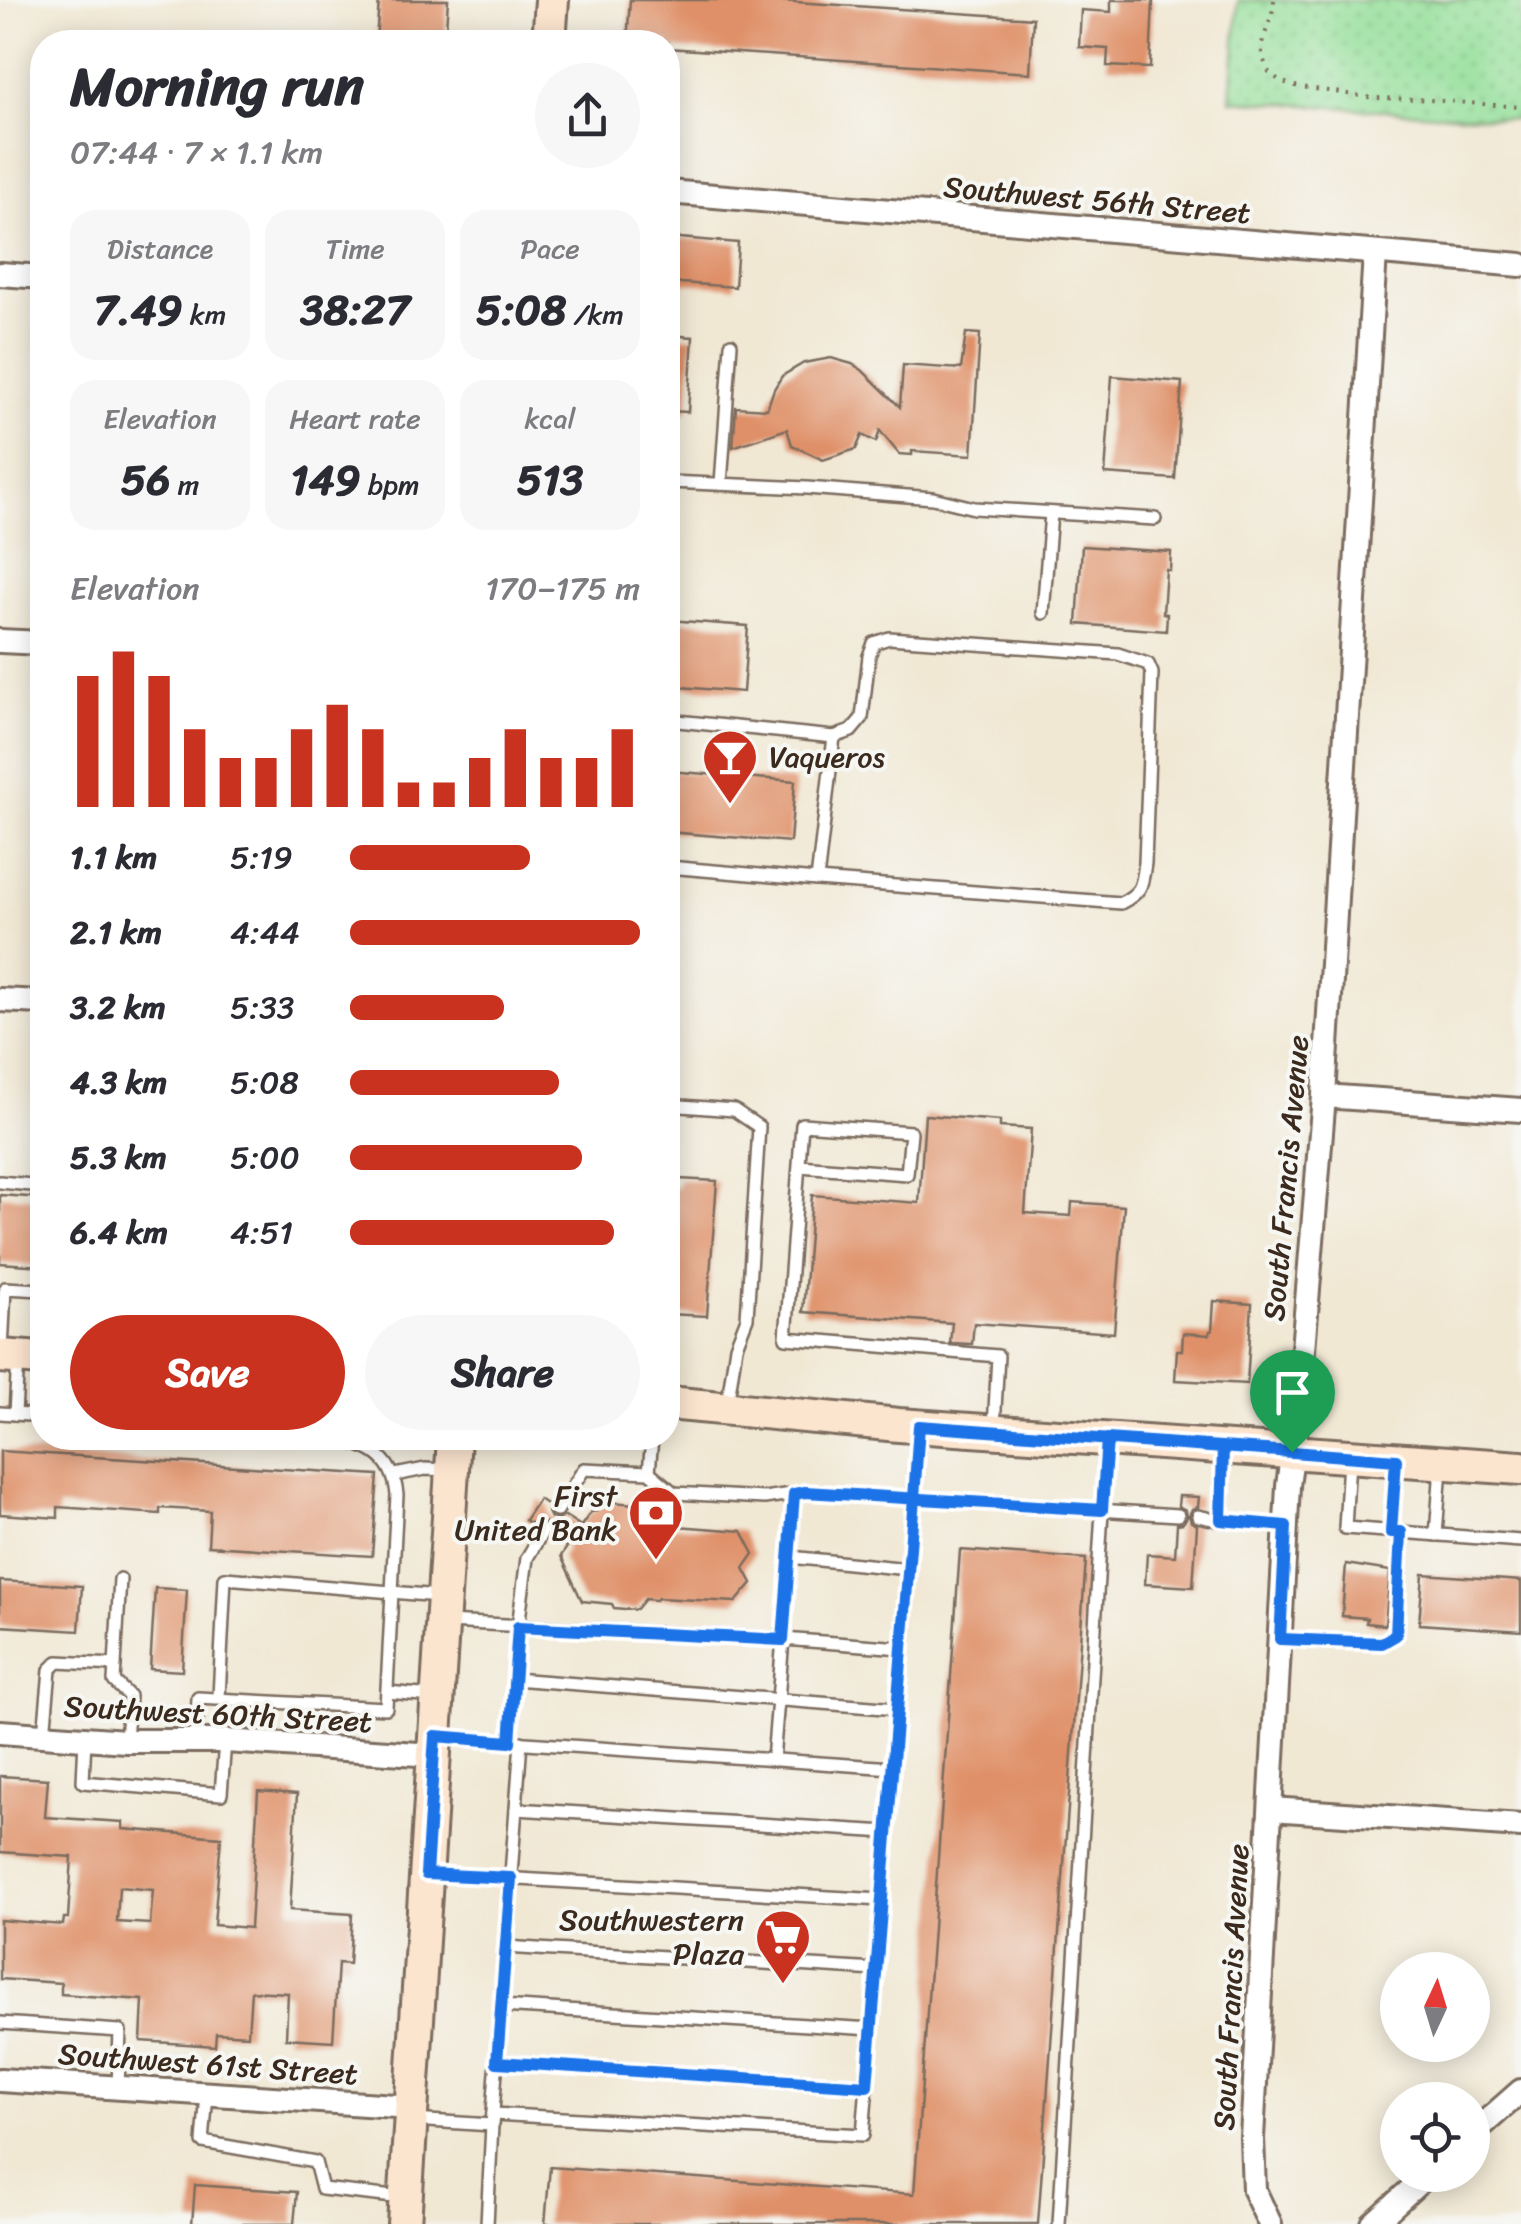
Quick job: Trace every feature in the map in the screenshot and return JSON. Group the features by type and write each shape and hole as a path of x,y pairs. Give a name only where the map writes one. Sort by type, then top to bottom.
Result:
{"main road":[{"path":"550,30 552,0"},
{"path":"680,1404 994,1432 1521,1468"},
{"path":"405,2211 453,1450"}],"street":[{"name":"Southwest 56th Street","path":"680,193 1521,265"},
{"name":"South Francis Avenue","path":"1270,2224 1254,2190 1252,2138 1286,1526 1324,1096 1375,253"},
{"path":"0,274 30,276"},
{"path":"0,641 30,642"},
{"path":"0,1000 30,1001"},
{"path":"1324,1096 1521,1110"},
{"name":"Southwest 60th Street","path":"0,1732 126,1741 434,1746"},
{"path":"1270,1809 1521,1826"},
{"name":"Southwest 61st Street","path":"0,2080 411,2113"},
{"path":"1490,2118 1521,2091"},
{"path":"1373,2224 1408,2192"}],"lane":[{"path":"720,484 731,344"},
{"path":"680,482 808,488 934,498 974,508 1154,519"},
{"path":"1043,613 1051,513"},
{"path":"680,721 834,736 851,731 862,718 874,643 889,638 1118,654 1148,664 1152,673 1142,886 1121,903 680,868"},
{"path":"818,880 834,736"},
{"path":"680,1106 734,1110 760,1127 747,1318 736,1346 727,1408"},
{"path":"799,1166 908,1174 911,1132 802,1124 786,1338 998,1356 994,1432"},
{"path":"0,1182 30,1185"},
{"path":"14,1414 16,1357 5,1288 30,1289"},
{"path":"0,1413 30,1415"},
{"path":"411,2113 863,2135 919,1426"},
{"path":"1058,2224 1107,1439"},
{"path":"1221,1520 1223,1448"},
{"path":"196,1741 198,1698 386,1708 398,1494 395,1475 387,1462 371,1450"},
{"path":"650,1472 651,1450"},
{"path":"1350,1456 1345,1528 1521,1541"},
{"path":"1280,1639 1382,1643 1396,1635 1396,1460"},
{"path":"1436,1534 1441,1462"},
{"path":"557,1510 584,1469 650,1472 674,1493 764,1498 805,1492 1178,1514"},
{"path":"395,1475 452,1470"},
{"path":"773,1760 794,1494"},
{"path":"1198,1516 1286,1526"},
{"path":"487,2224 516,1809 514,1679 518,1627 527,1558 543,1531"},
{"path":"790,1558 908,1569"},
{"path":"219,1697 225,1578 394,1593 518,1627 902,1648"},
{"path":"120,1580 114,1681 129,1696 126,1741"},
{"path":"44,1735 50,1670 58,1662 114,1665"},
{"path":"514,1679 898,1709"},
{"path":"387,1692 437,1697"},
{"path":"85,1738 83,1782 220,1794 225,1741"},
{"path":"434,1746 515,1742 893,1768"},
{"path":"516,1809 888,1832"},
{"path":"426,1874 882,1900"},
{"path":"505,1947 876,1970"},
{"path":"501,2006 872,2029"},
{"path":"0,2023 120,2030 118,2088"},
{"path":"497,2062 867,2086"},
{"path":"207,2094 203,2142 314,2162 322,2189 405,2211"}],"path":[{"path":"1274,0 1262,56 1269,72 1280,81 1374,98 1521,107"}],"green space":[{"path":"1238,0 1521,0 1521,120 1231,100"}],"building":[{"path":"379,0 448,0 446,30 377,30"},
{"path":"630,0 766,0 1033,18 1030,73 680,49 680,30 628,30"},
{"path":"1111,0 1153,0 1150,68 1107,66 1108,49 1079,47 1081,10 1111,12"},
{"path":"680,238 738,243 735,287 680,283"},
{"path":"966,333 980,334 972,455 912,451 912,455 899,454 880,431 876,442 862,435 856,449 823,460 792,445 787,429 733,447 736,407 767,409 782,376 804,363 831,358 852,364 900,407 903,365 961,369"},
{"path":"680,336 693,337 688,412 680,412"},
{"path":"1112,376 1182,382 1175,479 1105,474"},
{"path":"1082,546 1171,552 1163,613 1167,614 1166,631 1077,624"},
{"path":"680,621 748,626 743,692 680,687"},
{"name":"Vaqueros","path":"680,772 795,781 790,842 680,833"},
{"path":"925,1115 1000,1121 1000,1127 1031,1129 1025,1213 1071,1216 1072,1202 1124,1206 1114,1333 974,1323 972,1344 950,1343 952,1323 803,1312 812,1195 919,1203"},
{"path":"680,1179 717,1181 707,1316 680,1315"},
{"path":"0,1195 30,1197 30,1265 0,1263"},
{"path":"1214,1301 1252,1304 1247,1384 1175,1380 1177,1350 1182,1350 1183,1333 1209,1335"},
{"path":"0,1451 378,1475 372,1556 208,1546 210,1511 160,1508 160,1514 58,1507 58,1518 0,1514"},
{"path":"1179,1496 1199,1497 1198,1507 1189,1515 1197,1525 1193,1587 1145,1584 1147,1554 1175,1556 1177,1524 1187,1517 1186,1510 1178,1506"},
{"name":"First United Bank","path":"539,1499 549,1506 551,1518 565,1516 581,1526 602,1501 655,1506 664,1525 742,1531 754,1554 744,1568 752,1583 736,1602 645,1599 636,1610 582,1601 561,1556 567,1547 551,1536 549,1524 535,1526 525,1520"},
{"path":"960,1550 1086,1559 1038,2224 545,2224 550,2167 914,2194"},
{"path":"1346,1564 1390,1571 1385,1625 1366,1623 1367,1618 1342,1616"},
{"path":"1423,1574 1521,1581 1521,1631 1419,1624"},
{"path":"0,1581 82,1586 79,1631 0,1626"},
{"path":"155,1588 187,1590 182,1671 150,1669"},
{"path":"0,1776 48,1779 45,1817 123,1822 123,1829 221,1837 214,1925 250,1928 258,1791 297,1794 290,1910 352,1914 349,1964 338,1963 333,2041 286,2038 288,1993 251,1991 248,2035 216,2033 215,2046 141,2041 143,2000 61,1994 61,1983 0,1979 0,1920 63,1925 64,1918 68,1918 72,1857 0,1852","holes":["119,1887 153,1890 150,1924 117,1922"]},
{"path":"195,2185 297,2192 294,2224 192,2224"}],"place":[{"name":"Vaqueros","path":"730,806"},
{"name":"First United Bank","path":"656,1562"},
{"name":"Southwestern Plaza","path":"783,1986"}],"route":[{"path":"1292,1452 1107,1439 1102,1510 914,1498 805,1492 794,1494 783,1640 518,1627 510,1742 435,1736 426,1874 511,1878 497,2062 867,2086 914,1498 919,1426 1107,1439 1223,1448 1221,1520 1286,1526 1280,1639 1382,1643 1396,1635 1398,1616 1401,1532 1391,1532 1396,1460 1292,1452"}]}
